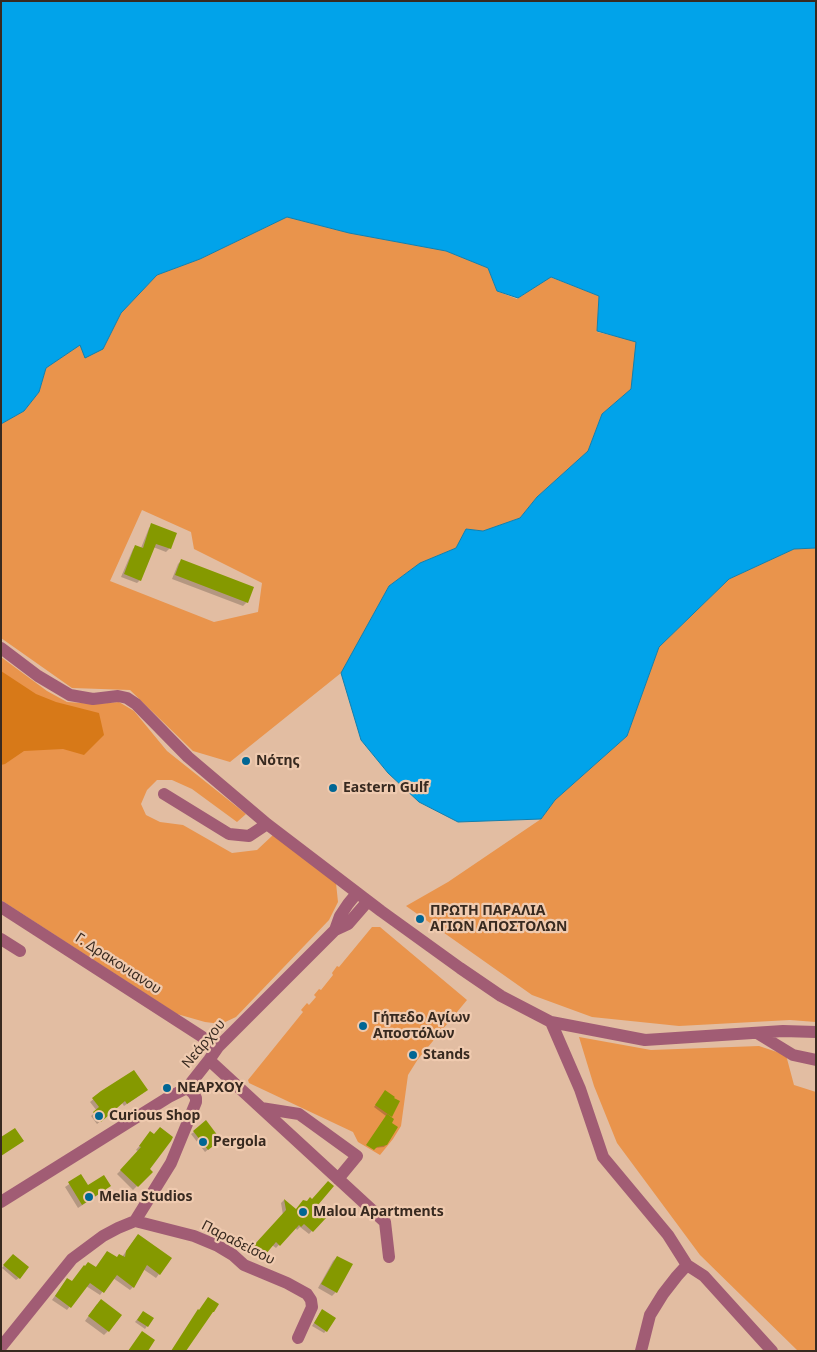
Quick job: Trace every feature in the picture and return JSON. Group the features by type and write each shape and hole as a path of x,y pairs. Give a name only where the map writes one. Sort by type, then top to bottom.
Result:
{"street":[{"path":"1,648 38,676 70,696 93,699 118,696 136,704 188,757 266,824 381,911 501,996 550,1022 645,1040 782,1031 816,1032"},
{"path":"164,794 229,834 249,836 266,824"},
{"path":"345,884 348,904"},
{"name":"Νεάρχου","path":"335,930 340,916 357,893"},
{"name":"Νεάρχου","path":"1,1202 186,1088 218,1047 335,930 348,924 368,901"},
{"name":"Γ. Δρακονιανου","path":"1,907 218,1047"},
{"path":"359,913 381,911"},
{"path":"1,938 20,951"},
{"path":"550,1022 580,1089 603,1157 668,1235 687,1265 704,1276 772,1351"},
{"path":"757,1033 792,1056 816,1060"},
{"path":"209,1060 385,1222 389,1257"},
{"path":"1,1348 72,1260 103,1236 135,1221 171,1163 196,1102 193,1093 186,1088"},
{"path":"261,1108 300,1114 357,1156 338,1178"},
{"name":"Παραδείσου","path":"135,1221 210,1242 233,1255 244,1265 287,1283 307,1294 311,1300 312,1307 298,1338"},
{"path":"641,1351 650,1315 663,1294 687,1265"}],"shaded area":[{"path":"287,217 349,233 446,251 488,268 497,291 517,299 550,277 599,296 597,332 637,341 631,389 602,414 588,451 537,497 520,518 483,531 466,529 456,548 420,563 389,586 341,673 230,762 193,751 130,690 72,688 1,638 1,424 24,411 39,392 46,368 81,344 103,349 121,313 157,275 200,259","holes":["142,510 191,532 194,549 262,583 258,612 214,622 110,581"]},
{"path":"816,548 816,1022 790,1020 679,1026 592,1017 532,995 406,906 448,882 541,819 555,800 627,736 659,647 729,579 794,549"},
{"path":"1,657 47,691 67,702 96,704 119,702 134,711 167,751 246,814 237,822 192,789 172,780 157,780 147,790 141,804 146,815 160,822 183,825 232,853 257,850 273,835 336,883 338,902 329,920 236,1017 221,1024 205,1022 177,1014 1,900"},
{"path":"1,671 36,694 56,702 99,713 104,735 84,755 63,749 24,751 1,765"},
{"name":"Γήπεδο Αγίων Αποστόλων","path":"372,927 380,927 467,1000 418,1059 408,1075 401,1126 380,1155 358,1142 353,1132 249,1083 248,1080 303,1012 301,1010 316,997 314,995 319,989 321,990 333,975 332,973 337,966 339,967"},
{"path":"579,1037 651,1050 759,1046 786,1055 794,1085 816,1092 816,1351 798,1351 700,1255 617,1143 594,1086"}],"water":[{"path":"1,1 816,1 816,548 794,549 729,579 659,647 627,736 555,800 541,819 458,822 419,802 388,773 361,740 341,673 389,586 420,563 456,548 466,529 483,531 520,518 537,497 588,451 602,414 631,389 636,342 597,331 599,296 551,277 518,298 497,291 488,268 446,251 349,233 287,217 200,259 157,275 121,313 103,349 85,358 80,345 46,368 39,392 24,411 1,424"}],"building":[{"path":"151,523 177,533 171,549 156,544 141,581 124,574 135,545 143,548"},
{"path":"181,559 254,587 248,603 175,575"},
{"path":"134,1070 148,1090 127,1104 125,1101 101,1122 93,1112 99,1107 92,1098"},
{"path":"385,1090 400,1101 392,1117 375,1105"},
{"path":"387,1114 394,1119 392,1123 398,1127 387,1145 377,1147 374,1150 366,1145"},
{"path":"206,1120 221,1140 208,1150 193,1131"},
{"path":"160,1127 173,1137 150,1169 153,1172 138,1187 120,1170 141,1147 139,1146 150,1131 154,1134"},
{"path":"15,1128 24,1141 1,1156 1,1137"},
{"path":"81,1174 88,1185 104,1175 111,1186 82,1205 68,1182"},
{"path":"328,1181 334,1186 318,1205 323,1209 320,1213 326,1218 313,1232 304,1224 301,1227 299,1225 280,1246 276,1242 265,1255 254,1245 286,1210 284,1199 296,1209 303,1200 307,1201 310,1197 312,1199"},
{"path":"138,1234 172,1258 160,1275 147,1265 134,1288 117,1275 104,1293 90,1283 71,1308 55,1296 67,1278 72,1281 88,1262 96,1267 107,1251 117,1257 119,1254 125,1257 126,1251"},
{"path":"13,1254 29,1267 20,1279 3,1265"},
{"path":"337,1256 353,1264 337,1293 321,1284"},
{"path":"208,1297 219,1304 214,1312 186,1351 171,1351 198,1309"},
{"path":"101,1299 122,1315 109,1332 88,1316"},
{"path":"322,1309 336,1318 327,1332 314,1323"},
{"path":"143,1311 154,1318 148,1327 137,1320"},
{"path":"142,1331 155,1340 148,1351 128,1351"}],"place":[{"name":"Νότης","path":"246,761"},
{"name":"Eastern Gulf","path":"333,788"},
{"name":"ΠΡΩΤΗ ΠΑΡΑΛΙΑ ΑΓΙΩΝ ΑΠΟΣΤΟΛΩΝ","path":"420,919"},
{"name":"Γήπεδο Αγίων Αποστόλων","path":"363,1026"},
{"name":"Stands","path":"413,1055"},
{"name":"ΝΕΑΡΧΟΥ","path":"167,1088"},
{"name":"Curious Shop","path":"99,1116"},
{"name":"Pergola","path":"203,1142"},
{"name":"Melia Studios","path":"89,1197"},
{"name":"Malou Apartments","path":"303,1212"}]}
